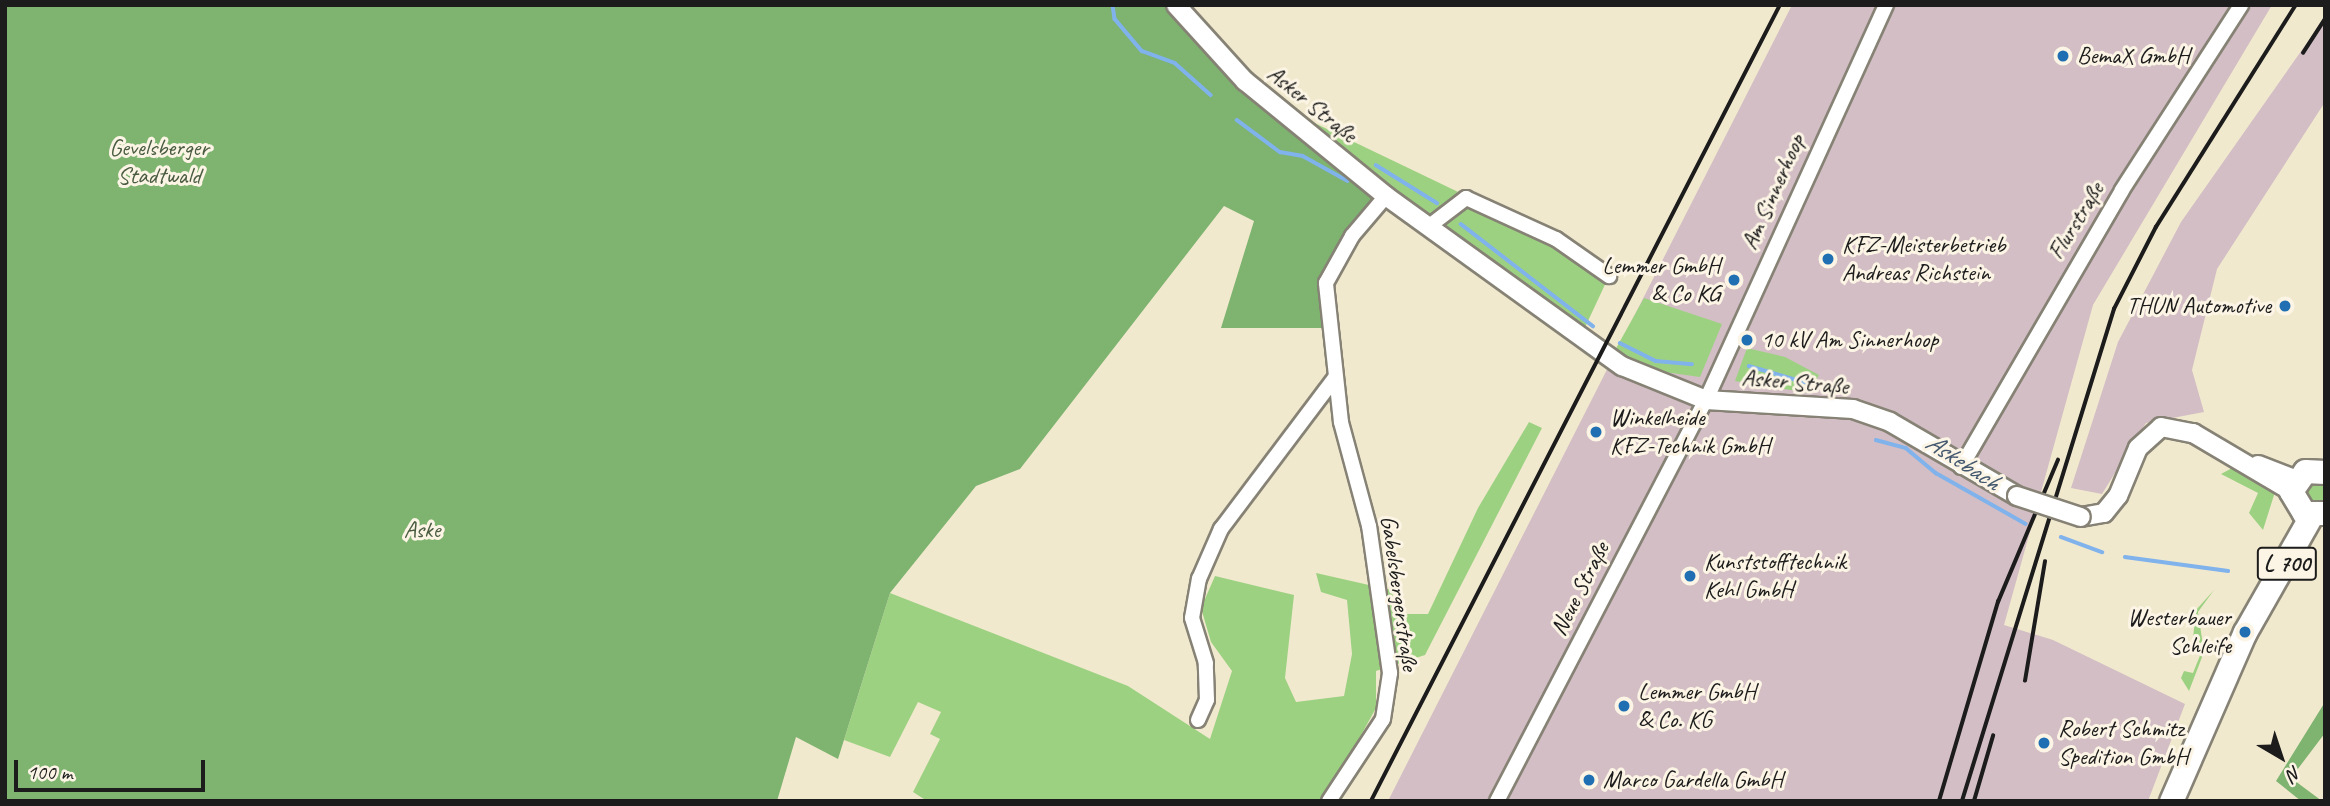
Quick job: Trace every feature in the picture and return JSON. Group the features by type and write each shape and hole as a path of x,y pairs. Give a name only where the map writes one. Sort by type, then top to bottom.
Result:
{"main road":[{"path":"2304,501 2322,466"},
{"name":"L 700","path":"2171,801 2245,632 2246,609 2304,501"}],"street":[{"name":"Asker Straße","path":"1176,5 1245,81 1386,196 1432,224 1622,366 1706,400 1853,409 1890,422 1961,467 2017,496 2081,517 2104,513 2118,496 2138,449 2161,427 2182,428 2251,464 2304,501"},
{"name":"Am Sinnerhoop","path":"1706,400 1886,5"},
{"name":"Flurstraße","path":"1961,467 2122,190 2241,5"},
{"name":"Gabelsbergerstraße","path":"1329,801 1383,719 1390,673 1369,526 1334,379 1326,283 1352,236 1386,196"},
{"path":"1432,224 1466,198 1556,239 1609,276"},
{"path":"1198,720 1207,700 1206,663 1192,618 1199,579 1221,528 1334,379"},
{"name":"Neue Straße","path":"1497,801 1706,400"}],"shaded area":[{"path":"1792,5 2272,5 2093,305 2004,625 2053,640 2185,704 2148,801 1388,801"},
{"path":"2325,17 2325,102 2217,269 2192,370 2204,412 2146,423 2102,494 2071,488 2118,342 2181,222"}],"green space":[{"name":"Aske","path":"5,5 1168,5 1286,126 1376,195 1319,287 1327,328 1221,328 1254,221 1224,206 1020,469 976,486 890,593 838,759 796,737 777,801 5,801"},
{"path":"1302,117 1556,239 1609,276 1581,336"},
{"path":"1644,298 1722,324 1700,377 1643,369 1614,352"},
{"path":"1747,348 1785,357 1819,375 1809,393 1735,381"},
{"path":"1529,422 1542,428 1425,655 1376,671 1376,708 1334,784 1343,801 927,801 913,792 940,739 930,734 941,712 918,702 890,757 844,740 890,593 1128,686 1210,739 1232,671 1211,642 1201,608 1215,576 1294,595 1285,678 1296,702 1344,696 1352,654 1347,600 1321,592 1316,573 1391,590 1399,614 1428,614 1478,508"},
{"path":"2234,467 2275,492 2263,530 2249,513 2258,493 2221,474"},
{"path":"2315,481 2323,484 2326,492 2323,500 2315,503 2307,500 2304,492 2307,484"},
{"path":"2214,590 2198,612 2204,652 2189,691 2181,678 2184,671 2193,673 2201,653 2192,648 2196,610"},
{"path":"2325,702 2325,733 2291,778 2322,801 2301,801 2276,781"}],"waterway":[{"name":"Askebach","path":"1113,5 1115,19 1142,51 1175,63 1211,95"},
{"name":"Askebach","path":"1237,120 1280,152 1303,156 1348,181"},
{"name":"Askebach","path":"1376,165 1437,203"},
{"name":"Askebach","path":"1461,224 1593,326"},
{"name":"Askebach","path":"1620,343 1656,361 1692,364"},
{"name":"Askebach","path":"1749,366 1807,383"},
{"name":"Askebach","path":"1876,440 1906,448 1936,473 2026,524"},
{"name":"Askebach","path":"2061,537 2102,552"},
{"name":"Askebach","path":"2125,557 2228,571"}],"railway":[{"path":"1371,801 1780,5"},
{"path":"1962,801 2114,309 2156,227 2296,5"},
{"path":"2303,53 2325,19"},
{"path":"1939,801 1998,602 2058,460"},
{"path":"2025,681 2045,562"},
{"path":"1974,801 1993,736"}],"place":[{"name":"BemaX GmbH","path":"2063,56"},
{"name":"KFZ-Meisterbetrieb Andreas Richstein","path":"1828,259"},
{"name":"Lemmer GmbH & Co KG","path":"1734,280"},
{"name":"THUN Automotive","path":"2285,306"},
{"name":"10 kV Am Sinnerhoop","path":"1747,340"},
{"name":"Winkelheide KFZ-Technik GmbH","path":"1596,432"},
{"name":"Kunststofftechnik Kehl GmbH","path":"1690,576"},
{"name":"Westerbauer Schleife","path":"2245,632"},
{"name":"Lemmer GmbH & Co. KG","path":"1624,706"},
{"name":"Robert Schmitz Spedition GmbH","path":"2044,743"},
{"name":"Marco Gardella GmbH","path":"1589,780"}],"park label":[{"name":"Gevelsberger Stadtwald","path":"159,162"}]}
